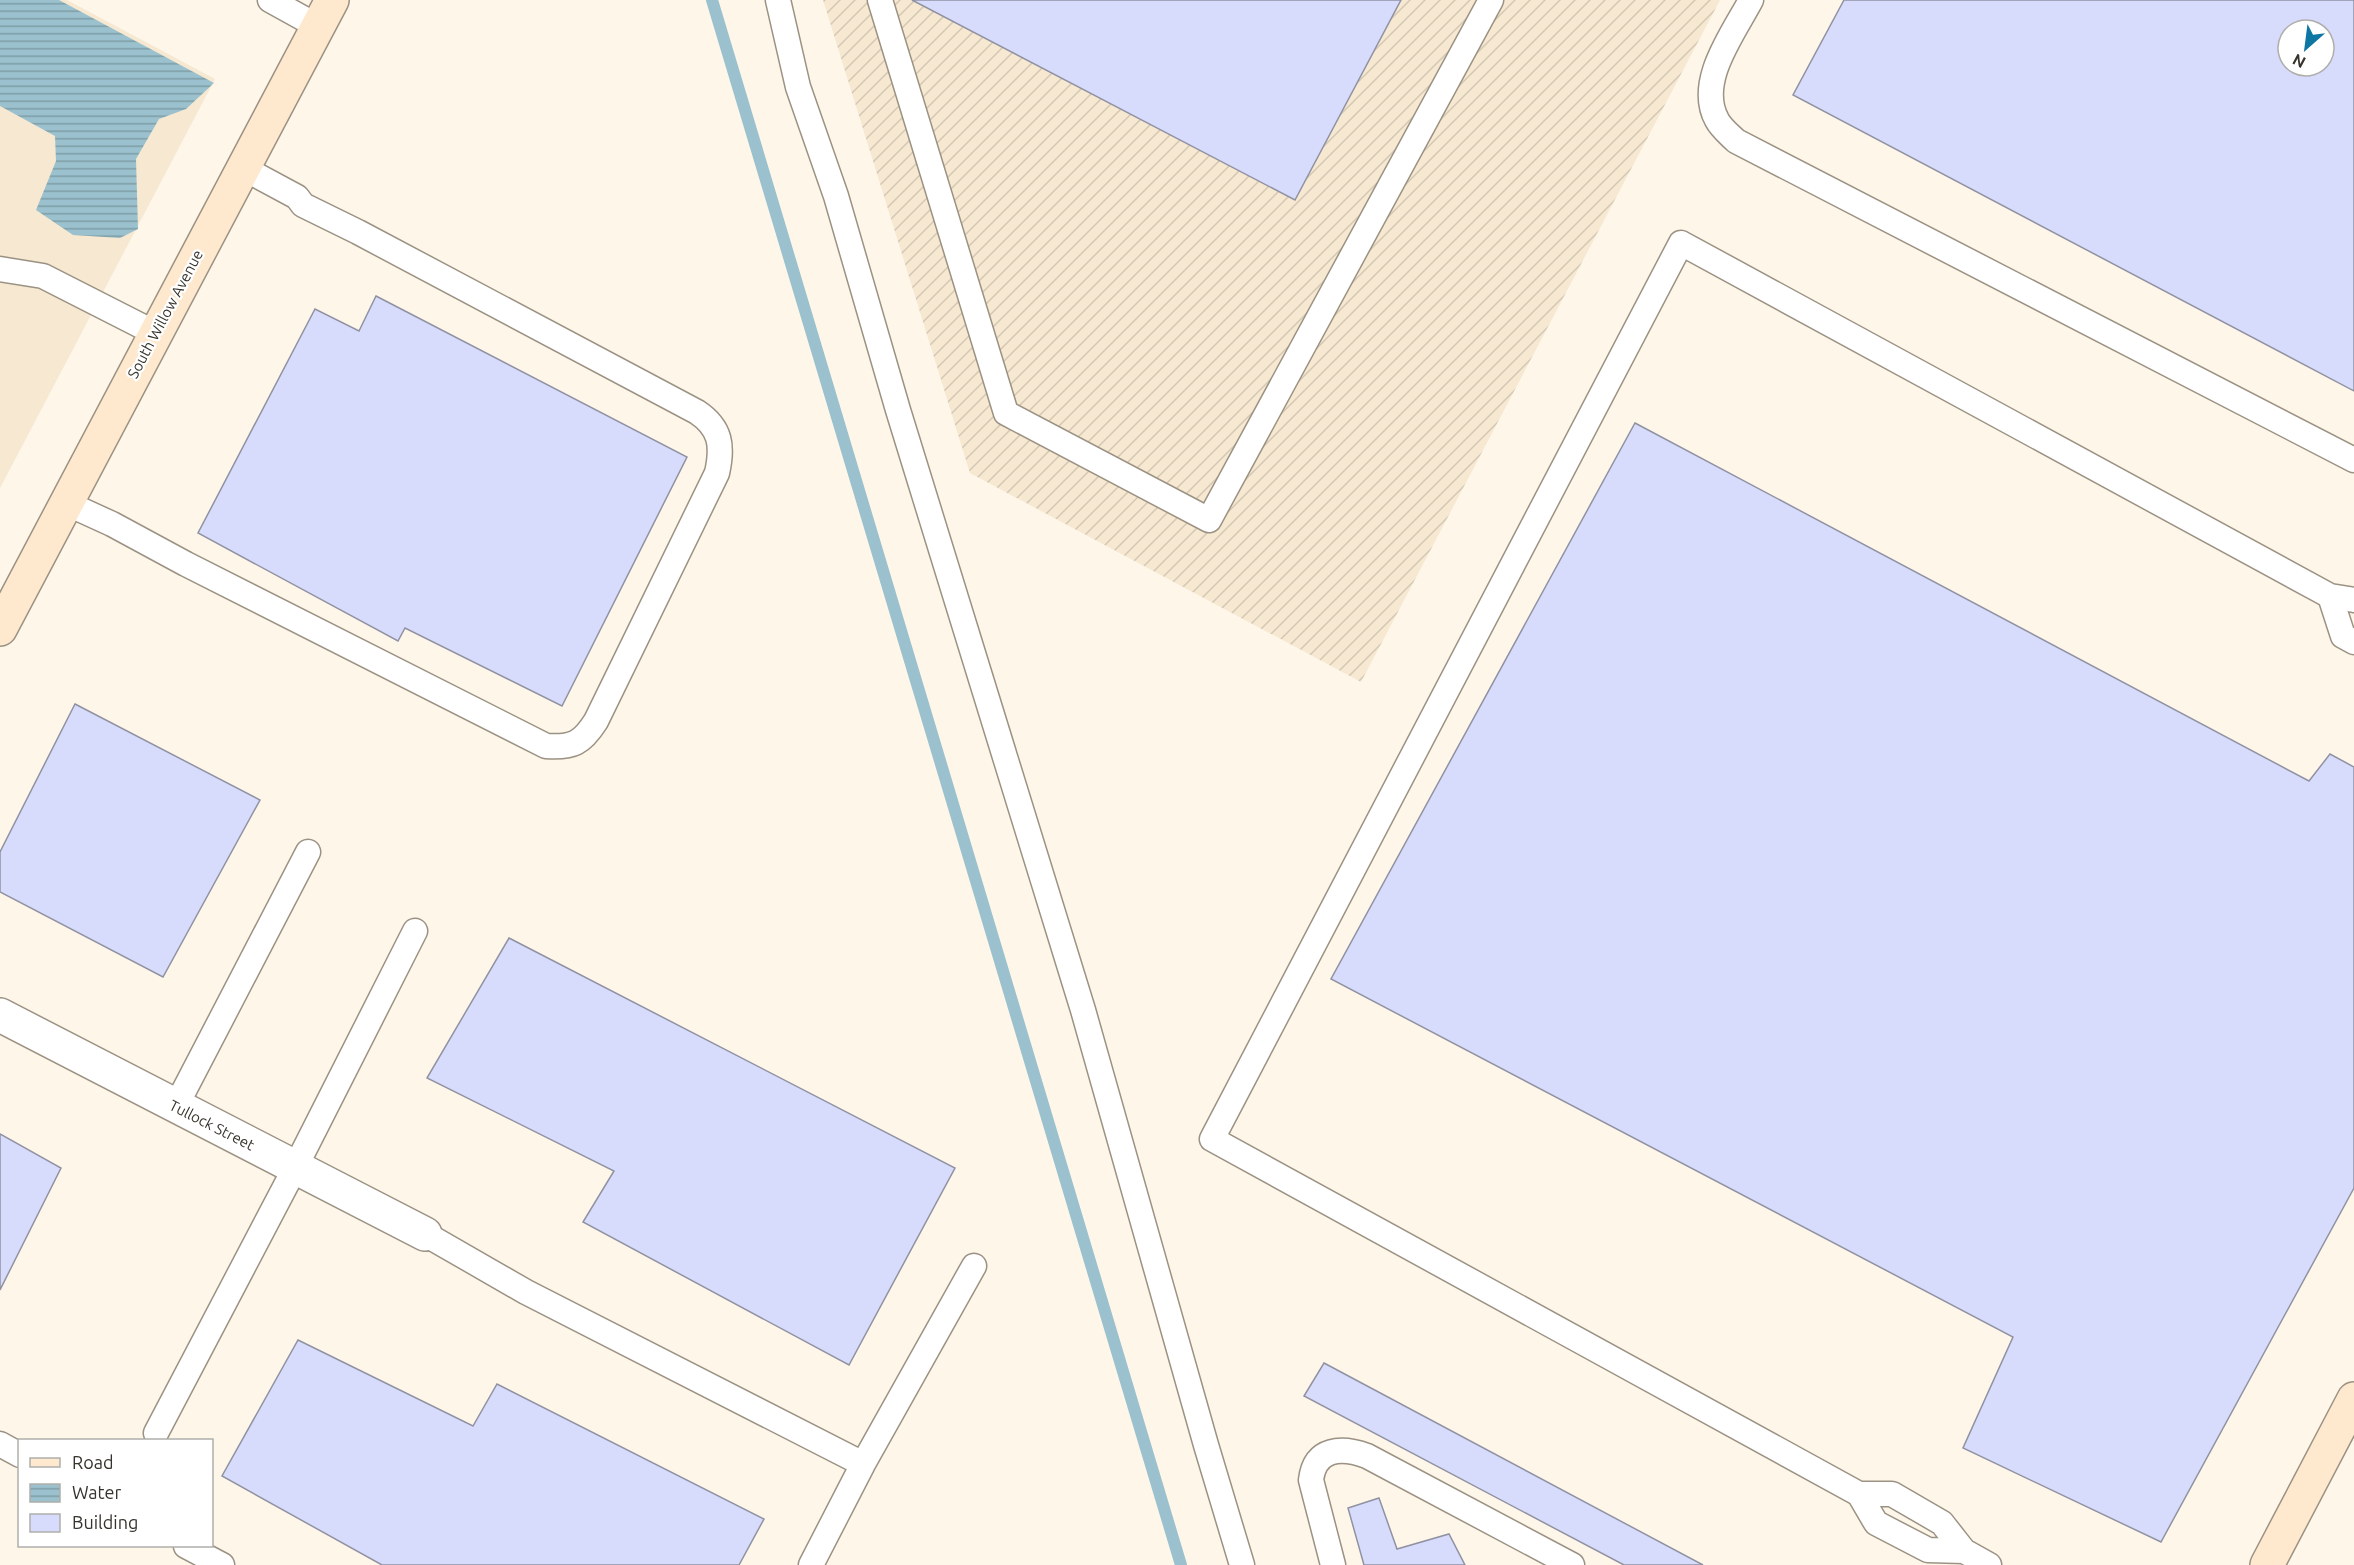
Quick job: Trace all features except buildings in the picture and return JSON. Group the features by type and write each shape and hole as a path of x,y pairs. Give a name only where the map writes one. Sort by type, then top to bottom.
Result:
{"street":[{"name":"South Willow Avenue","path":"0,629 324,13"},
{"name":"Tullock Street","path":"0,1016 425,1234"},
{"path":"2267,1565 2354,1399"}],"lane":[{"path":"270,0 324,13"},
{"path":"778,0 798,87 836,196 898,410 1083,1010 1242,1565"},
{"path":"880,0 1006,413 1209,520 1491,0"},
{"path":"1751,0 1711,76 1708,97 1717,121 1736,141 2354,460"},
{"path":"66,503 112,524 196,569 546,746 567,747 577,743 596,721 717,473 720,446 717,432 709,420 697,412 303,205 297,197 243,168"},
{"path":"1989,1565 1964,1551 1942,1523 1892,1494 1859,1494 1212,1139 1681,243 2330,596 2354,600"},
{"path":"0,269 43,276 155,333"},
{"path":"2330,596 2343,636 2354,642"},
{"path":"176,1106 308,852"},
{"path":"156,1433 296,1167 416,931"},
{"path":"425,1234 526,1292 863,1464"},
{"path":"811,1565 863,1464 974,1266"},
{"path":"0,1444 18,1454"},
{"path":"1333,1565 1311,1480 1313,1469 1319,1460 1326,1454 1340,1449 1367,1456 1572,1565"},
{"path":"1859,1494 1876,1522 1928,1550 1964,1551"},
{"path":"190,1547 222,1565"}],"shaded area":[{"path":"0,0 67,0 215,79 0,488"},
{"path":"823,0 1720,0 1361,682 970,473"}],"water":[{"path":"0,0 59,0 214,83 186,109 159,119 136,159 138,229 120,238 73,235 36,210 56,161 55,136 0,106"}],"waterway":[{"path":"712,0 1181,1565"}]}
